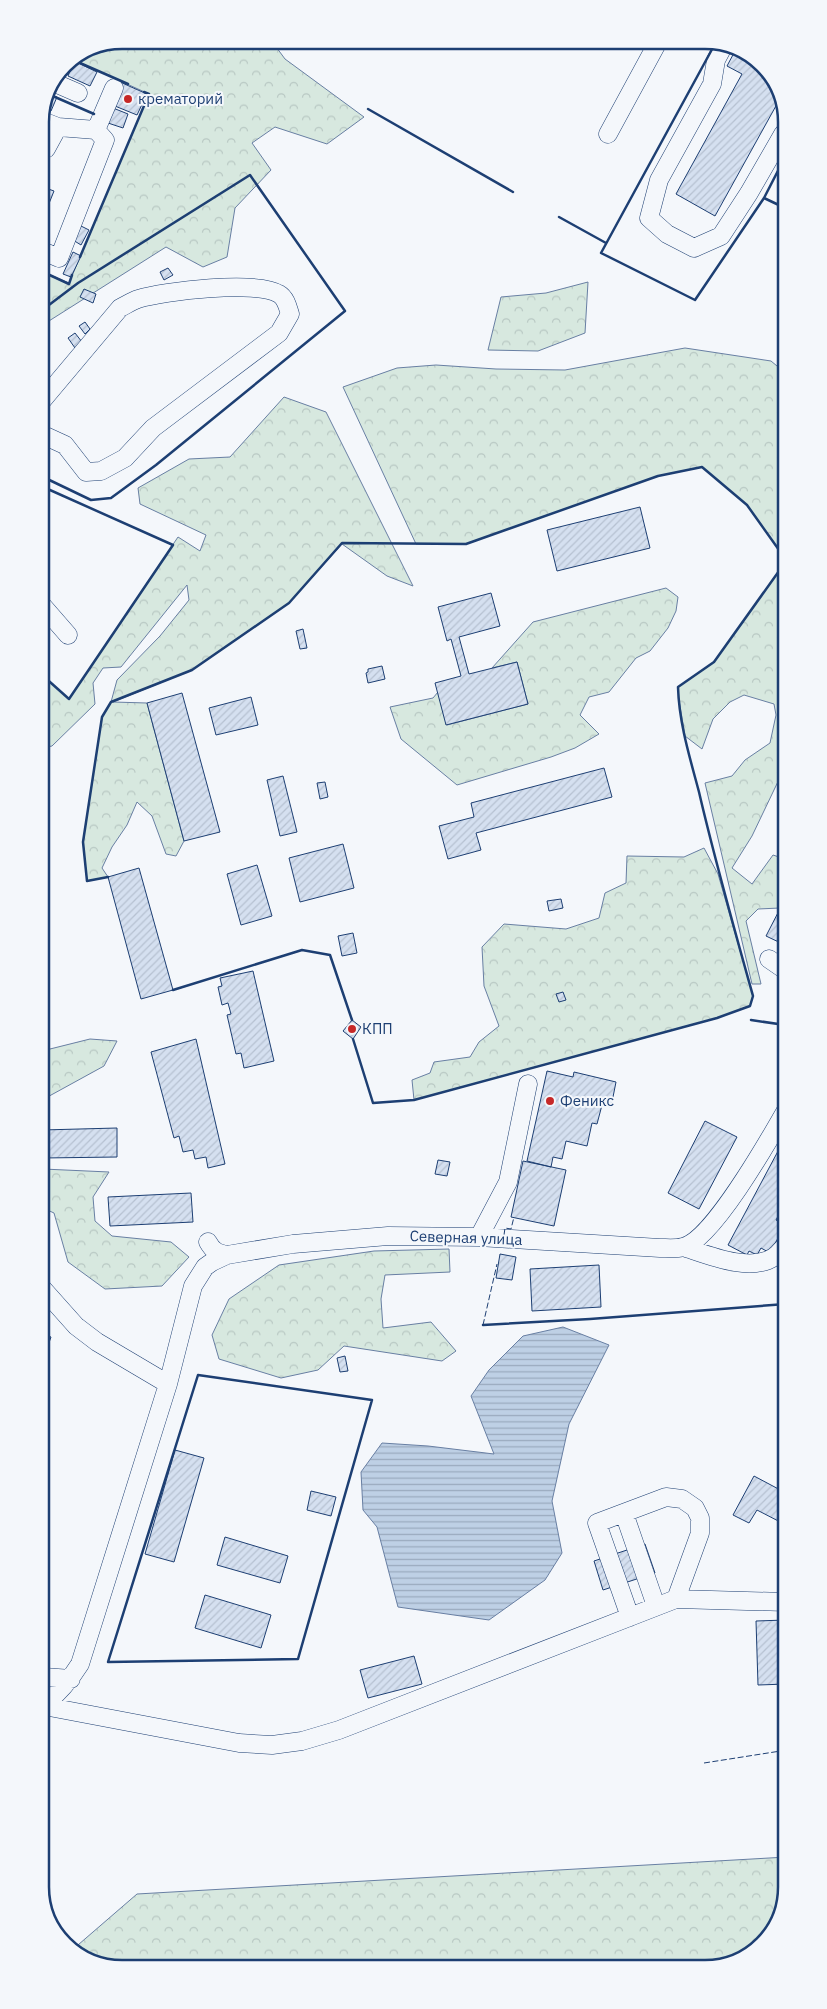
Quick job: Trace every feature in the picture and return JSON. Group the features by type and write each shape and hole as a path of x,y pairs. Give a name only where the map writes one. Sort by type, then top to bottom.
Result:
{"street":[{"path":"608,134 654,49"},
{"path":"721,50 716,60 712,84 659,180 648,218 667,234 694,248 721,236 778,143"},
{"path":"59,85 78,93"},
{"path":"96,130 114,88"},
{"path":"49,123 58,126 96,130 106,140 59,258 49,254"},
{"path":"49,142 58,126"},
{"path":"49,392 120,308 137,300 161,294 231,287 280,294 288,305 290,314 279,333 153,428 125,458 101,471 86,472 65,445 49,438"},
{"path":"49,613 68,635"},
{"path":"769,959 778,965"},
{"path":"479,1237 508,1182 528,1084"},
{"path":"683,1248 700,1238 751,1172 778,1124"},
{"name":"Северная улица","path":"49,1702 71,1679 80,1664 168,1384 193,1286 205,1267 212,1262 227,1256 293,1244 388,1236 479,1237 683,1248 734,1262 758,1263 774,1257 778,1253"},
{"path":"208,1242 212,1250 217,1254 227,1256"},
{"path":"49,1296 76,1326 97,1342 168,1384"},
{"path":"630,1617 597,1523 666,1497 682,1499 695,1508 700,1518 700,1533 676,1599"},
{"path":"624,1513 656,1606"},
{"path":"49,1707 238,1743 272,1745 302,1741 339,1730 676,1599 778,1602"},
{"path":"49,1677 71,1679"}],"green space":[{"path":"278,49 285,59 364,117 327,144 275,127 252,143 271,170 235,208 227,257 203,267 166,247 49,321 49,274 69,283 149,94 79,62 94,54 107,50"},
{"path":"588,282 585,333 538,351 488,350 501,297 546,293"},
{"path":"685,348 771,361 778,367 778,549 747,505 702,467 658,476 466,544 416,544 343,387 397,368 436,365 496,369 565,370"},
{"path":"284,397 326,412 413,586 387,576 342,544 289,603 192,670 113,702 147,703 184,841 176,856 166,854 152,816 137,802 127,825 112,847 102,868 108,877 87,881 83,842 102,717 111,702 117,680 160,636 189,600 187,585 121,667 103,668 93,683 95,704 52,746 49,747 49,681 69,699 178,537 200,551 206,535 140,504 138,488 189,459 230,457"},
{"path":"778,572 778,782 752,836 732,868 752,884 773,855 778,857 778,908 758,909 746,921 761,984 752,984 705,783 732,776 745,760 770,743 776,715 774,704 744,695 730,702 713,719 702,749 685,736 678,687 714,662"},
{"path":"666,588 678,597 676,611 668,628 650,651 636,658 609,692 589,697 580,715 599,734 575,748 457,785 401,739 390,707 433,698 438,692 447,725 528,704 517,662 492,668 533,622"},
{"path":"704,848 718,874 753,996 750,1006 717,1018 414,1100 412,1080 430,1073 434,1062 470,1057 479,1042 499,1026 484,986 482,947 504,924 566,929 599,918 605,893 626,883 627,856 684,857"},
{"path":"90,1039 117,1041 104,1066 49,1096 49,1049"},
{"path":"49,1169 109,1172 93,1197 95,1221 112,1236 171,1242 189,1257 162,1286 105,1289 68,1262 54,1213 49,1211"},
{"path":"449,1249 450,1272 385,1275 381,1299 383,1328 431,1322 456,1351 442,1361 344,1346 318,1370 281,1378 219,1359 212,1335 229,1299 279,1265 374,1251"},
{"path":"778,1858 778,1897 771,1920 757,1939 750,1945 738,1953 715,1960 117,1960 89,1953 78,1945 137,1894"}],"water":[{"path":"563,1327 609,1345 569,1424 552,1501 562,1553 545,1580 489,1620 398,1607 377,1527 363,1510 361,1472 382,1443 428,1446 494,1454 471,1396 489,1370 523,1336"}],"building":[{"path":"733,54 750,64 763,77 776,106 715,216 676,194 742,74 727,66"},
{"path":"78,63 97,72 90,86 68,76 71,70"},
{"name":"крематорий","path":"120,82 147,94 137,115 110,104"},
{"path":"53,96 57,97 51,111"},
{"path":"113,108 128,114 123,128 108,123"},
{"path":"49,189 54,191 49,204"},
{"path":"81,226 89,230 81,245 73,240"},
{"path":"73,252 81,256 71,277 63,274"},
{"path":"168,268 173,275 164,280 160,272"},
{"path":"84,289 96,294 93,303 80,297"},
{"path":"85,322 90,329 85,334 79,326"},
{"path":"75,333 82,342 75,348 68,338"},
{"path":"640,507 650,548 557,571 547,530"},
{"path":"491,593 500,626 459,637 469,674 517,662 528,704 446,725 435,683 461,676 451,639 447,641 438,607"},
{"path":"303,629 307,648 300,649 296,631"},
{"path":"382,666 385,679 368,683 366,673 368,669"},
{"path":"182,693 220,832 184,841 147,703"},
{"path":"251,697 258,725 216,735 209,708"},
{"path":"604,768 612,797 476,833 481,850 448,859 439,826 474,817 471,803"},
{"path":"283,776 297,832 280,836 267,780"},
{"path":"325,782 328,797 320,799 317,783"},
{"path":"343,844 354,888 300,902 289,858"},
{"path":"257,865 272,916 241,925 227,874"},
{"path":"139,868 173,990 141,999 108,877"},
{"path":"561,899 563,908 549,911 547,901"},
{"path":"778,913 778,942 766,936"},
{"path":"353,933 357,953 342,956 338,936"},
{"path":"253,971 274,1061 244,1068 241,1053 236,1054 227,1015 231,1014 228,1003 222,1005 218,987 222,986 220,978"},
{"path":"563,992 566,1000 559,1002 556,994"},
{"name":"КПП","path":"352,1020 361,1027 353,1039 343,1031"},
{"path":"196,1039 225,1164 208,1168 206,1157 195,1159 193,1150 183,1152 179,1136 174,1138 151,1052"},
{"path":"547,1071 573,1077 574,1072 616,1082 611,1107 602,1105 597,1124 592,1123 587,1146 566,1141 562,1159 553,1157 551,1167 527,1161"},
{"path":"705,1121 737,1137 699,1209 668,1193"},
{"path":"117,1128 117,1157 49,1158 49,1130"},
{"path":"778,1151 778,1216 776,1220 778,1221 778,1238 770,1253 761,1248 757,1255 749,1251 747,1255 728,1245"},
{"path":"438,1160 450,1162 447,1176 435,1174"},
{"path":"523,1161 566,1170 554,1226 511,1217"},
{"path":"191,1193 193,1222 110,1226 108,1197"},
{"path":"500,1254 516,1257 512,1280 496,1278"},
{"path":"599,1265 601,1307 532,1311 530,1269"},
{"path":"345,1356 348,1371 340,1372 337,1358"},
{"path":"175,1450 204,1458 174,1562 145,1554"},
{"path":"754,1476 778,1489 778,1521 757,1510 749,1523 733,1515"},
{"path":"311,1491 336,1497 331,1516 307,1510"},
{"path":"225,1537 288,1556 280,1583 217,1565"},
{"path":"645,1544 655,1573 603,1590 594,1561"},
{"path":"205,1595 271,1615 261,1648 195,1628"},
{"path":"778,1620 778,1684 758,1685 756,1621"},
{"path":"414,1656 422,1684 368,1698 360,1670"}],"fence":[{"path":"504,1235 505,1228 511,1229 514,1217"},
{"path":"483,1325 497,1264"},
{"path":"704,1763 778,1751"}],"wall":[{"path":"712,49 601,253 695,300 764,198 778,171"},
{"path":"80,63 128,84"},
{"path":"80,257 149,94 144,92"},
{"path":"55,97 94,114"},
{"path":"368,109 513,192"},
{"path":"49,305 78,283 250,175 345,311 156,465 111,498 91,500 49,480"},
{"path":"764,198 778,205"},
{"path":"559,217 606,243"},
{"path":"49,275 69,284 72,275"},
{"path":"108,877 87,881 83,842 102,717 111,702 192,670 289,603 342,543 466,544 658,476 702,467 747,505 778,549"},
{"path":"49,490 173,545 69,699 49,681"},
{"path":"353,1039 373,1103 414,1100 717,1018 750,1006 753,996 718,869 689,753 680,714 678,687 714,662 778,572"},
{"path":"173,990 302,950 330,955 352,1020"},
{"path":"751,1020 778,1024"},
{"path":"483,1325 778,1305"},
{"path":"198,1375 372,1400 298,1659 108,1662 198,1375"}],"place":[{"name":"крематорий","path":"128,99"},
{"name":"КПП","path":"352,1029"},
{"name":"Феникс","path":"550,1101"}]}
